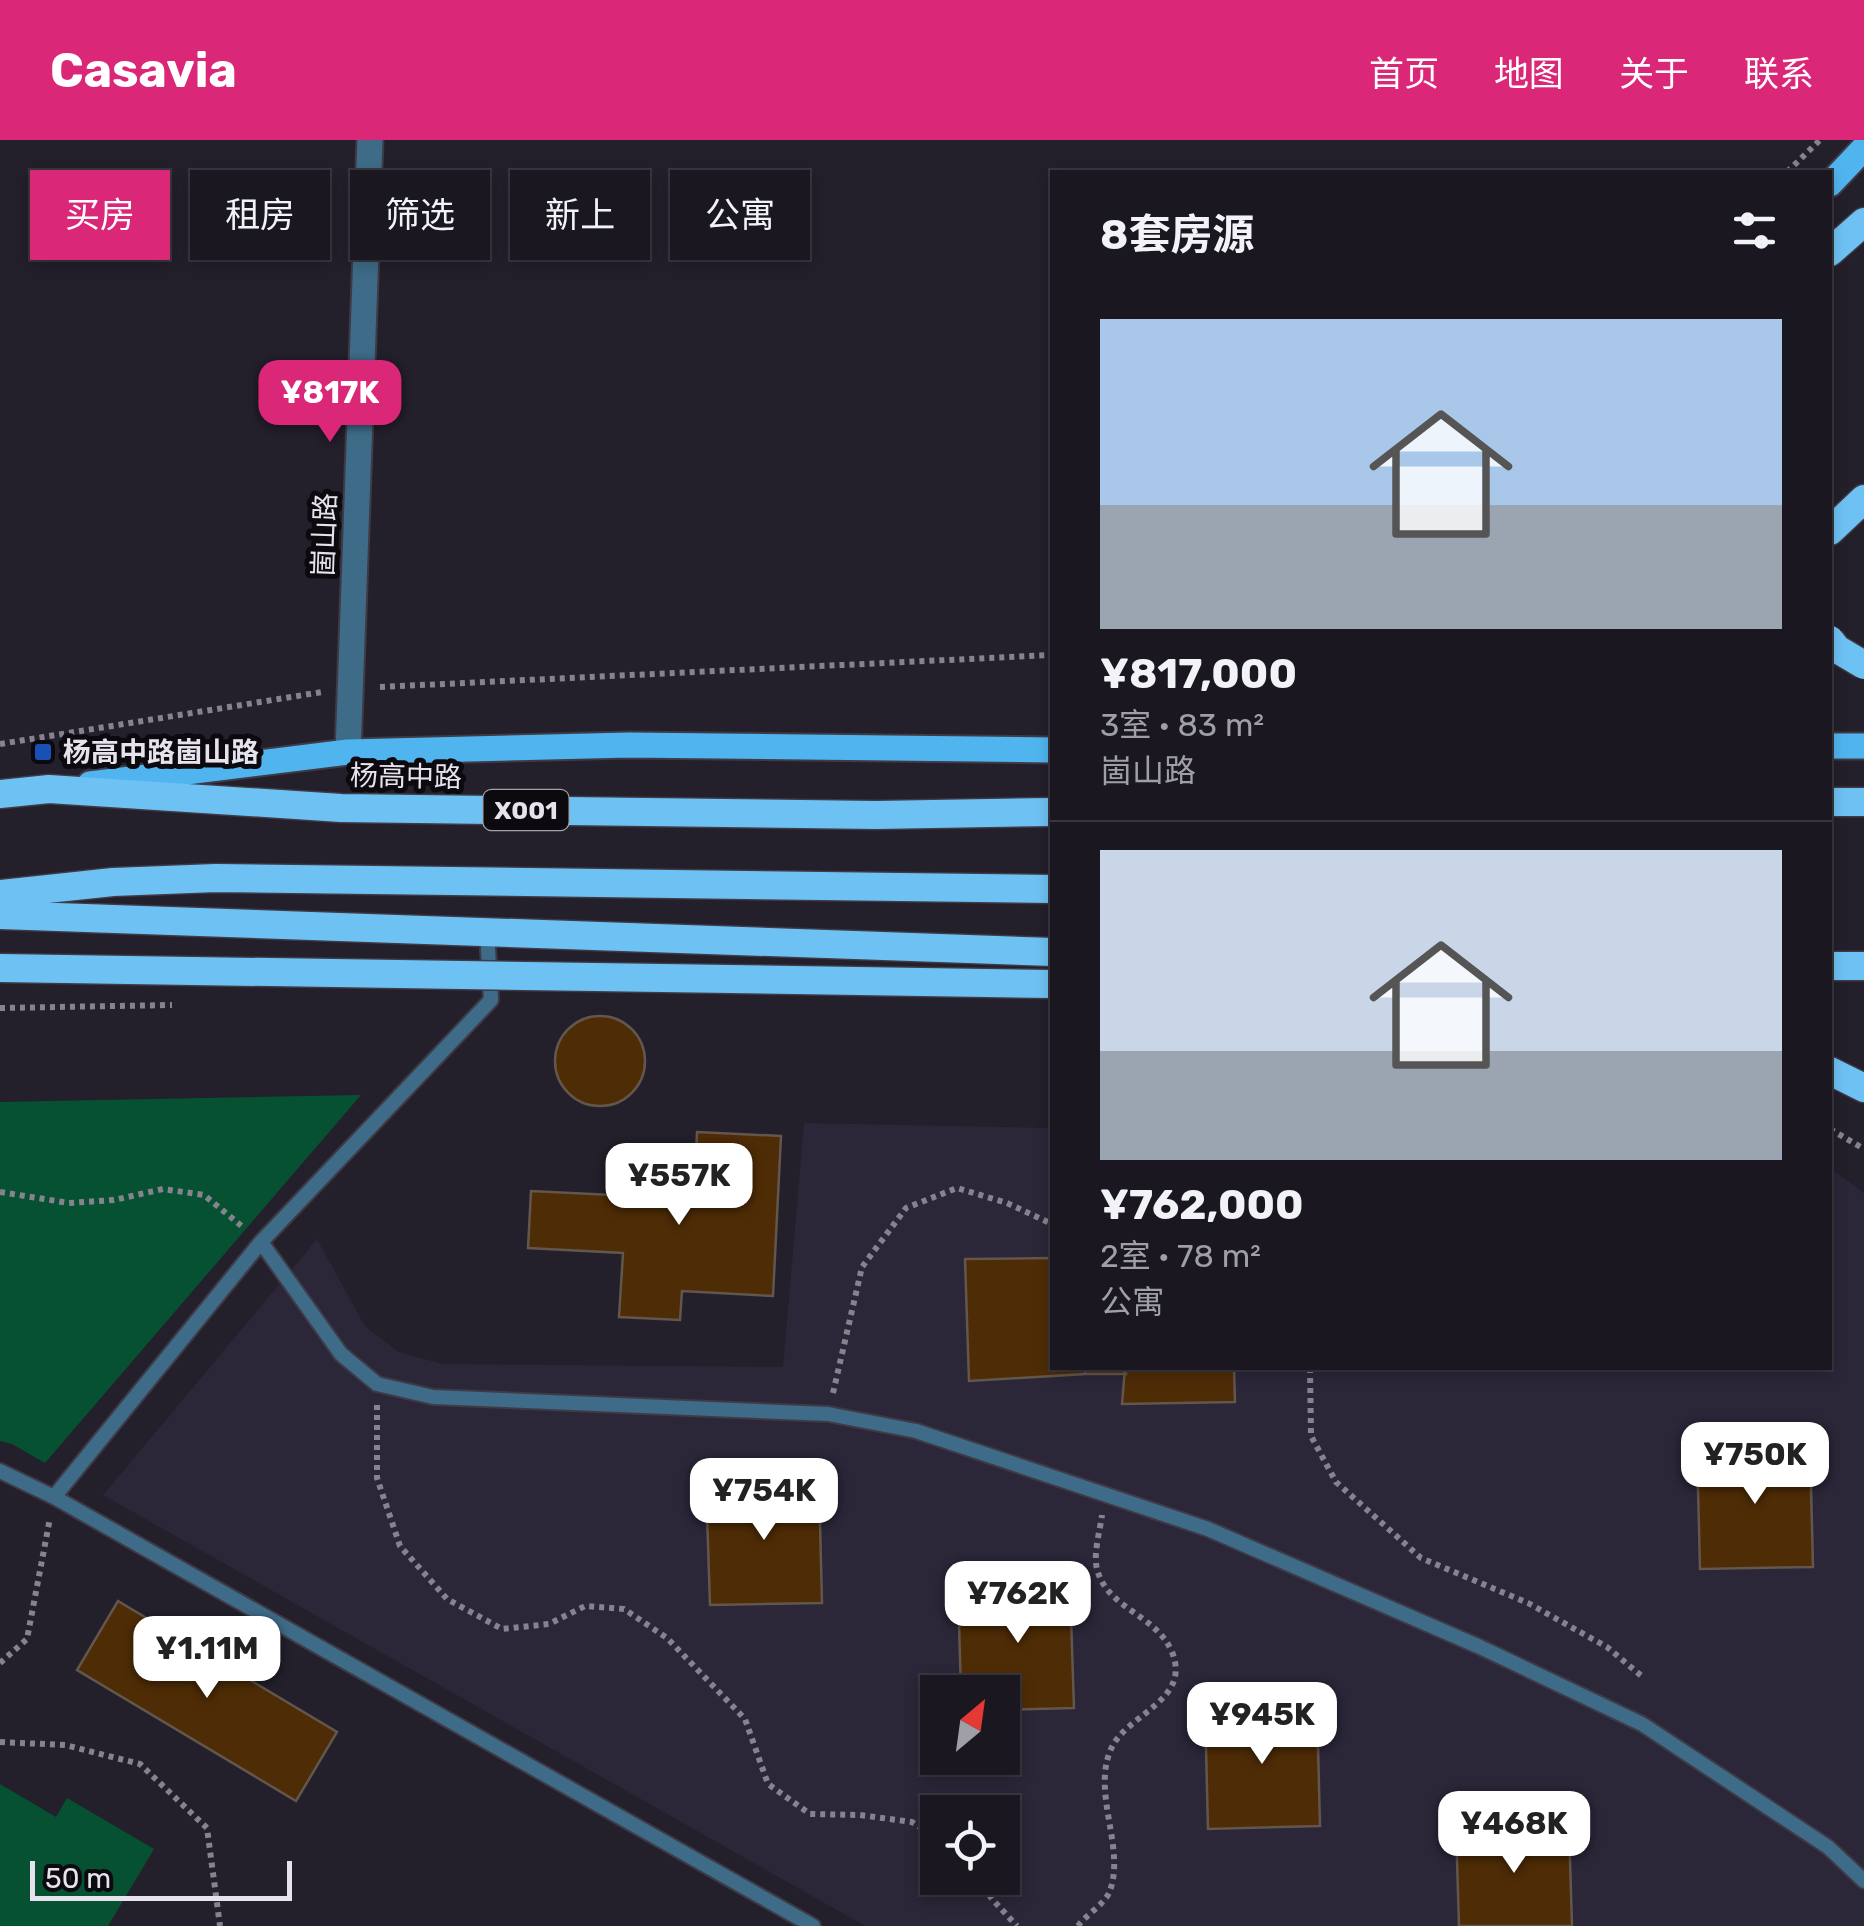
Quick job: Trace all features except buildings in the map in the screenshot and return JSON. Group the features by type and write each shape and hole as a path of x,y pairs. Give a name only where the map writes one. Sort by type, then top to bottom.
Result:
{"highway":[{"path":"1832,250 1864,222"},
{"path":"1832,529 1864,499"},
{"path":"1832,643 1864,665"},
{"name":"杨高中路","path":"0,794 48,789 341,808 876,815 1050,812"},
{"path":"1832,802 1864,802"},
{"path":"0,894 113,882 216,878 1050,889"},
{"path":"0,915 1050,952"},
{"path":"1832,966 1864,966"},
{"path":"0,968 1050,984"},
{"path":"1832,1072 1864,1088"}],"main road":[{"path":"1832,182 1864,148"},
{"path":"975,749 1050,737"},
{"path":"48,789 348,752 630,744 1050,750"},
{"path":"1832,746 1864,746"},
{"path":"0,925 119,919"}],"street":[{"name":"崮山路","path":"348,752 370,140"}],"lane":[{"path":"54,1497 261,1242 491,1000 487,933"},
{"path":"261,1242 341,1354 377,1384 432,1397 828,1414 916,1432 1104,1494 1208,1529 1642,1724 1828,1847 1864,1881"},
{"path":"0,1472 54,1497 813,1926"}],"path":[{"path":"1789,170 1820,140"},
{"path":"0,744 348,688 1050,655"},
{"path":"1832,1130 1864,1150"},
{"path":"828,1414 862,1268 906,1208 956,1188 1007,1203 1050,1223"},
{"path":"0,1192 70,1203 114,1200 163,1189 204,1195 261,1242"},
{"path":"1310,1370 1310,1436 1336,1482 1421,1558 1528,1602 1607,1646 1644,1678"},
{"path":"377,1384 377,1478 400,1546 447,1598 502,1629 549,1624 585,1606 624,1609 667,1638 745,1719 768,1784 810,1814 860,1815 912,1822 920,1827"},
{"path":"1078,1926 1107,1898 1115,1874 1105,1795 1110,1750 1128,1725 1161,1703 1175,1675 1172,1652 1142,1616 1113,1600 1096,1567 1104,1494"},
{"path":"0,1663 27,1640 54,1497"},
{"path":"0,1742 65,1745 140,1764 207,1828 220,1926"},
{"path":"990,1895 1017,1926"}],"shaded area":[{"path":"804,1123 1050,1128 1050,1370 1832,1370 1832,1169 1864,1193 1864,1926 865,1926 103,1495 317,1239 365,1326 399,1352 443,1364 783,1367"}],"green space":[{"path":"361,1095 45,1463 0,1441 0,1102"},
{"path":"0,1784 56,1817 67,1798 154,1849 108,1926 0,1926"}],"place":[{"name":"杨高中路崮山路","path":"43,752"}]}
